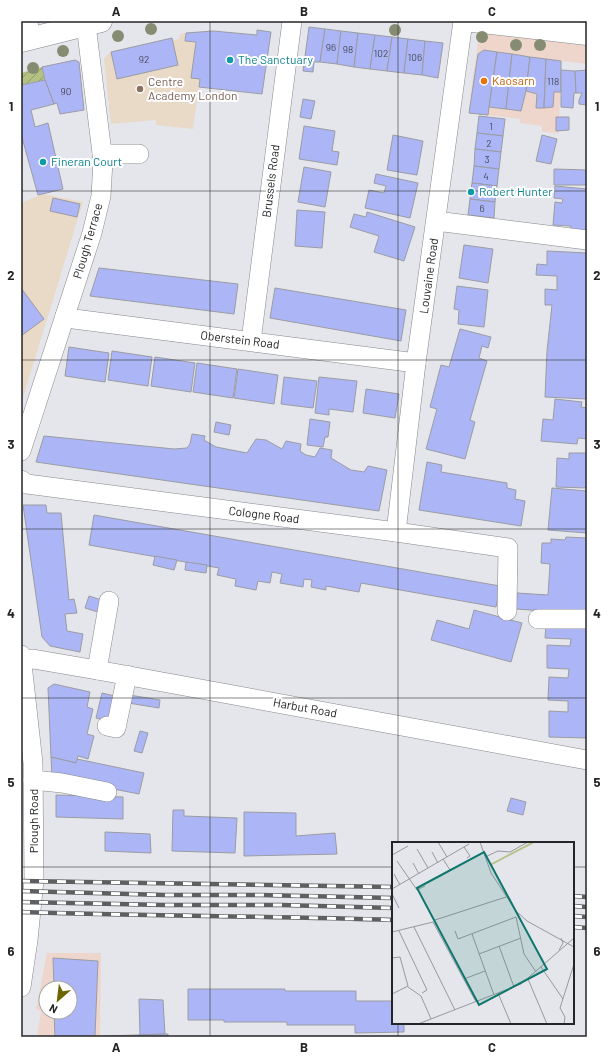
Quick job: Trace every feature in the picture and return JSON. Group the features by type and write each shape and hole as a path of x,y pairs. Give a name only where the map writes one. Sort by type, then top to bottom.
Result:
{"main road":[{"path":"473,21 587,34"},
{"path":"26,34 94,23"}],"street":[{"name":"Brussels Road","path":"251,341 292,21"},
{"name":"Louvaine Road","path":"396,532 416,363 463,21"},
{"name":"Plough Terrace","path":"21,451 92,233 101,196 102,154 94,23"},
{"path":"102,154 139,154"},
{"path":"436,221 587,240"},
{"name":"Oberstein Road","path":"65,316 74,319 416,363"},
{"name":"Cologne Road","path":"21,480 27,484 508,548 507,611"},
{"path":"97,670 109,601"},
{"path":"538,619 587,619"},
{"name":"Harbut Road","path":"21,658 127,675 587,760"},
{"name":"Plough Road","path":"21,658 29,768 34,880 28,940 21,987"},
{"path":"107,726 116,728 127,675"},
{"path":"29,768 62,783 107,792"}],"shaded area":[{"path":"481,21 587,21 587,64 561,61 559,133 542,132 542,126 520,123 520,119 469,113"},
{"name":"Centre Academy London","path":"186,33 185,41 196,42 191,78 200,79 193,129 156,125 156,120 111,124 104,59 109,53 179,39 180,34"},
{"path":"43,194 83,202 21,404 21,203"},
{"path":"47,953 101,953 100,1037 37,1037 40,1020 78,1020 78,980 42,980"},
{"path":"38,999 38,1010 36,1009"}],"green space":[{"path":"42,67 45,80 21,85 21,73"}],"building":[{"path":"309,27 325,29 320,62 314,62 313,72 303,71"},
{"path":"325,29 341,31 337,64 320,62"},
{"name":"The Sanctuary","path":"257,30 271,32 262,94 199,87 200,79 191,78 196,42 185,41 186,33 213,31 257,35"},
{"path":"341,31 358,33 354,67 337,64"},
{"path":"358,33 375,35 370,69 354,67"},
{"path":"375,35 392,37 387,71 370,69"},
{"path":"392,37 408,39 404,73 387,71"},
{"path":"172,38 178,65 117,79 111,52"},
{"path":"408,39 425,41 422,75 404,73"},
{"path":"425,41 443,43 438,78 422,75"},
{"name":"Kaosarn","path":"484,50 497,52 488,115 469,113 478,54"},
{"path":"497,52 512,54 506,109 489,107"},
{"path":"512,54 530,57 526,91 521,111 506,109"},
{"path":"530,57 546,59 544,108 536,108 537,94 526,91"},
{"path":"546,59 561,61 561,92 554,92 553,107 544,108"},
{"path":"75,60 79,62 84,110 60,114 57,103 54,104 42,67"},
{"path":"561,70 575,71 576,93 574,93 573,108 561,107"},
{"path":"587,70 587,105 579,104 582,93 576,93 575,71"},
{"name":"Fineran Court","path":"45,80 54,104 31,110 35,127 48,123 63,189 38,195 21,134 21,85"},
{"path":"303,99 315,101 311,119 300,117"},
{"path":"479,116 505,119 503,136 477,133"},
{"path":"556,117 569,117 569,130 556,131"},
{"path":"304,126 335,131 332,151 339,152 337,165 299,159"},
{"path":"477,133 503,136 501,152 475,149"},
{"path":"393,135 423,141 417,175 387,170"},
{"path":"542,135 557,139 551,164 536,161"},
{"path":"475,149 501,152 499,169 474,166"},
{"path":"474,166 499,169 497,186 472,183"},
{"path":"304,167 331,172 325,207 298,202"},
{"path":"554,169 587,170 587,185 554,185"},
{"path":"376,174 418,183 410,218 365,208 369,190 384,193 386,186 374,183"},
{"path":"472,183 497,186 495,202 470,199"},
{"path":"555,186 587,189 587,234 570,232 571,226 553,225 555,202 562,203 563,199 554,198"},
{"path":"53,198 80,204 77,217 50,211"},
{"path":"470,199 495,202 494,218 468,215"},
{"path":"297,210 325,212 322,248 295,246"},
{"path":"367,212 415,227 404,261 374,252 379,236 350,227 354,214 366,217"},
{"path":"464,245 493,249 488,283 459,278"},
{"path":"547,251 587,253 587,399 545,397 547,351 552,305 545,305 545,289 557,290 557,276 536,275 537,264 547,265"},
{"path":"99,268 238,284 234,314 90,296"},
{"path":"457,286 488,290 484,327 458,324 459,310 454,309"},
{"path":"21,288 44,319 21,336"},
{"path":"275,288 406,310 401,341 270,318"},
{"path":"460,329 491,337 488,348 482,346 479,358 487,361 470,420 475,422 465,459 426,449 437,409 430,407 441,365 449,367"},
{"path":"69,347 109,353 105,382 65,376"},
{"path":"112,351 152,357 148,386 108,380"},
{"path":"155,357 195,363 191,392 151,386"},
{"path":"197,363 237,369 233,398 193,392"},
{"path":"238,369 278,375 274,404 234,398"},
{"path":"284,377 317,381 313,408 281,404"},
{"path":"319,377 357,381 353,412 329,409 329,415 315,413"},
{"path":"366,389 399,394 395,418 363,413"},
{"path":"555,399 582,402 581,407 587,408 587,439 578,438 577,444 541,441 543,419 553,420"},
{"path":"310,419 330,422 328,437 325,437 323,447 307,445"},
{"path":"216,422 231,425 229,435 214,432"},
{"path":"192,434 205,436 204,440 216,447 247,453 256,439 266,440 282,449 286,441 301,444 300,451 306,455 315,457 320,448 332,450 331,458 351,470 364,472 368,466 387,470 379,511 36,462 44,436 174,449 187,448 190,444"},
{"path":"569,453 587,453 587,488 556,487 557,458 569,459"},
{"path":"427,462 442,465 441,472 507,483 507,488 516,490 515,499 525,501 521,526 419,510"},
{"path":"552,488 587,491 587,533 548,530"},
{"path":"23,505 46,505 47,513 61,513 69,600 74,599 77,613 65,614 67,631 83,634 80,652 50,646 42,637"},
{"path":"94,515 500,586 496,607 361,583 359,592 326,586 326,590 311,587 312,580 304,579 303,587 280,583 282,574 272,572 270,583 258,581 256,590 235,586 236,579 217,575 219,568 89,545"},
{"path":"566,537 587,538 587,614 516,609 517,593 548,595 550,564 541,563 542,543 551,543 551,539 565,540"},
{"path":"155,556 177,560 174,570 153,565"},
{"path":"186,562 207,565 206,573 185,570"},
{"path":"89,596 105,601 101,613 85,608"},
{"path":"474,610 522,623 511,662 431,640 437,620 469,629"},
{"path":"546,624 587,626 587,738 549,737 549,711 568,712 568,701 548,700 549,677 568,678 569,669 547,668 547,645 570,646 571,639 545,638"},
{"path":"54,684 90,692 87,707 93,709 87,734 94,736 88,759 78,756 76,763 51,757 48,688"},
{"path":"102,693 119,697 113,722 96,718"},
{"path":"123,694 160,700 159,708 122,702"},
{"path":"140,731 148,733 142,753 134,751"},
{"path":"51,757 76,763 77,759 144,773 139,794 52,777"},
{"path":"56,795 123,797 123,819 56,817"},
{"path":"511,798 526,802 523,815 507,811"},
{"path":"173,810 184,810 184,816 237,818 235,853 172,851"},
{"path":"244,812 296,813 296,836 335,833 337,854 244,856"},
{"path":"105,832 150,834 151,853 105,851"},
{"path":"53,958 98,961 95,1036 55,1037 54,1020 78,1020 78,980 54,980"},
{"path":"188,989 356,991 356,1001 392,1001 392,1024 404,1024 404,1032 355,1033 355,1025 287,1025 287,1022 224,1022 224,1020 188,1020"},
{"path":"139,999 163,1000 165,1034 140,1035"},
{"path":"168,1034 168,1037 78,1037"}],"railway":[{"path":"21,881 392,887"},
{"path":"21,891 165,895 260,895 392,898"},
{"path":"574,896 587,897"},
{"path":"21,902 392,908"},
{"path":"574,906 587,907"},
{"path":"21,912 392,920"},
{"path":"574,916 587,917"},
{"path":"574,927 587,928"}],"place":[{"name":"The Sanctuary","path":"230,60"},
{"name":"Kaosarn","path":"484,81"},
{"name":"Centre Academy London","path":"140,89"},
{"name":"Fineran Court","path":"43,162"},
{"name":"Robert Hunter","path":"471,192"}]}
